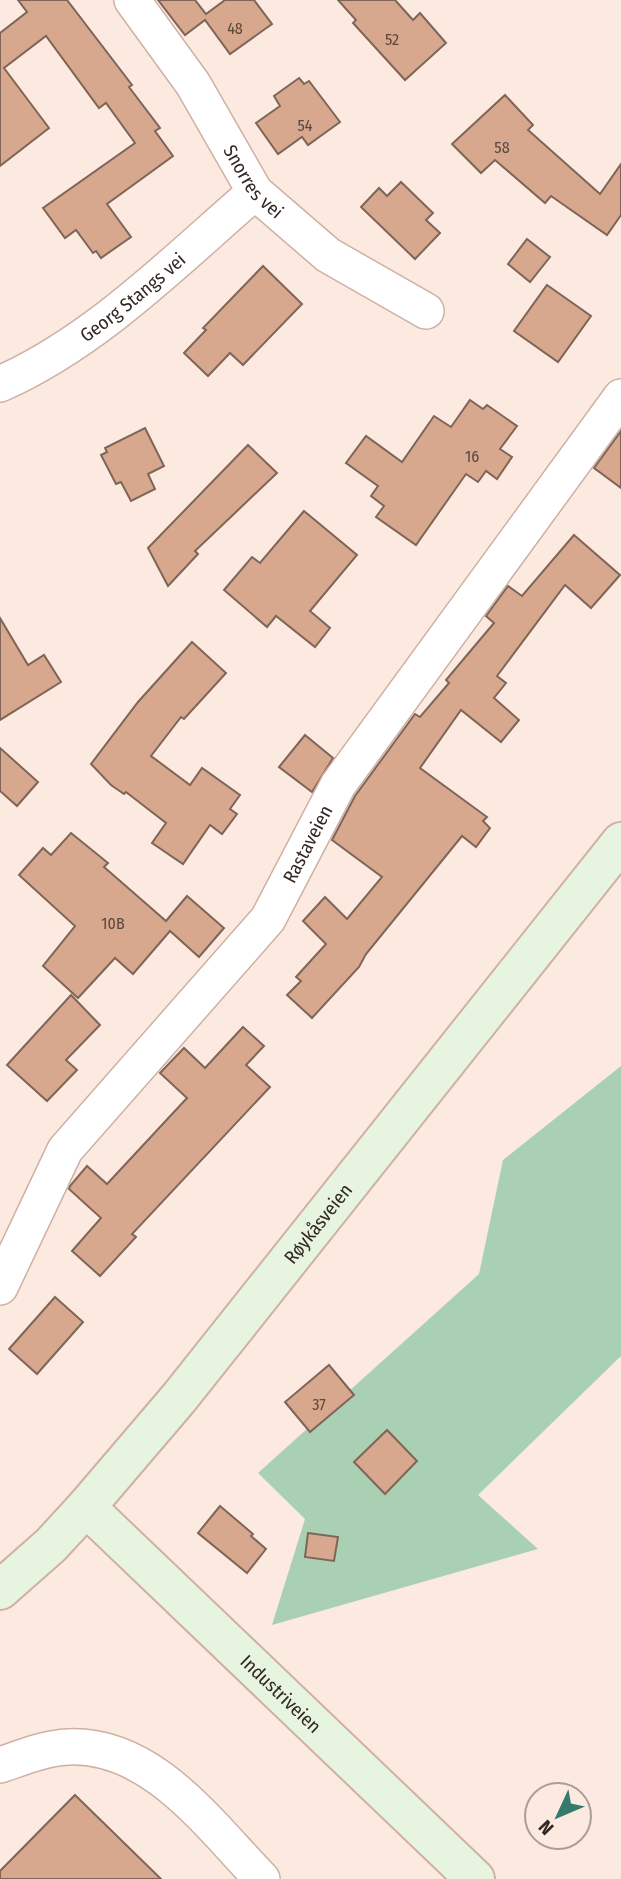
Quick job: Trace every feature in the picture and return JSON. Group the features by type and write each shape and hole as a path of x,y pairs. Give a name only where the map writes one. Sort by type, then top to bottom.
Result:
{"main road":[{"name":"Røykåsveien","path":"0,1590 51,1545 86,1507 222,1345 621,842"},
{"name":"Industriveien","path":"86,1507 475,1879"}],"street":[{"name":"Snorres vei","path":"132,0 194,85 255,192 328,255 426,311"},
{"name":"Georg Stangs vei","path":"0,384 21,374 113,314 255,192"},
{"name":"Rastaveien","path":"0,1287 65,1150 268,919 338,785 621,397"},
{"path":"0,1765 68,1747 107,1751 161,1777 262,1879"}],"green space":[{"path":"621,1066 621,1356 478,1495 538,1549 272,1625 305,1519 258,1473 479,1274 503,1160"}],"building":[{"path":"18,0 67,0 132,85 129,87 160,128 155,131 173,156 107,204 131,237 101,258 96,251 93,253 76,230 65,238 43,208 135,143 106,103 99,108 46,36 4,68 49,128 0,166 0,33 27,12"},
{"path":"158,0 195,0 206,14 225,0 254,0 272,24 230,54 205,20 185,35"},
{"path":"338,0 395,0 413,20 420,13 446,43 405,80 353,23 356,20"},
{"path":"299,78 304,84 309,81 340,122 308,145 302,137 278,154 256,123 280,106 274,96"},
{"path":"505,95 533,125 528,130 600,194 621,164 621,215 607,235 551,196 545,203 495,160 481,173 452,144"},
{"path":"401,182 433,213 426,220 440,233 415,259 361,207 379,188 387,196"},
{"path":"527,239 550,257 530,282 508,264"},
{"path":"263,266 302,304 243,365 230,353 208,376 184,353 206,330 203,328"},
{"path":"547,285 591,316 558,362 514,331"},
{"path":"470,400 483,409 487,405 517,426 500,449 512,457 497,479 486,471 478,482 466,474 416,545 376,517 384,506 371,496 378,486 346,463 366,436 402,462 434,416 451,427"},
{"path":"145,428 164,466 148,474 155,489 131,501 121,482 116,484 101,455 107,452 105,448"},
{"path":"621,431 621,488 594,468"},
{"path":"248,445 277,473 195,551 198,554 168,586 148,548"},
{"path":"304,511 357,555 310,611 330,628 315,647 276,616 267,627 224,590 252,557 260,563"},
{"path":"574,535 620,575 591,608 565,585 497,676 506,683 494,698 519,720 501,742 461,710 420,768 487,817 483,821 490,828 476,847 462,836 366,954 359,967 312,1018 287,995 301,981 296,977 326,944 303,921 325,897 347,919 382,877 332,840 355,796 415,714 420,717 449,683 446,680 494,623 486,616 508,586 522,596"},
{"path":"0,618 28,665 44,655 61,682 0,720"},
{"path":"192,642 226,673 184,719 181,717 151,756 190,785 202,768 240,795 230,809 237,814 222,834 210,825 183,864 152,843 166,823 126,792 124,794 111,785 91,764 138,702"},
{"path":"305,735 333,758 312,792 279,767"},
{"path":"0,748 38,782 17,806 0,791"},
{"path":"71,833 108,863 104,867 166,921 187,896 224,928 199,957 170,931 133,974 115,958 78,998 43,966 75,926 19,875 43,848 51,855"},
{"path":"71,995 100,1025 66,1060 77,1070 47,1101 7,1065"},
{"path":"243,1027 264,1046 246,1065 270,1087 132,1234 136,1237 100,1276 72,1251 101,1218 69,1189 70,1186 87,1166 107,1184 187,1098 160,1073 184,1048 205,1068"},
{"path":"55,1297 83,1322 37,1374 9,1349"},
{"path":"329,1365 354,1395 310,1432 285,1402"},
{"path":"387,1430 417,1461 385,1494 354,1462"},
{"path":"220,1506 266,1549 247,1573 198,1533"},
{"path":"308,1533 338,1537 334,1561 305,1557"},
{"path":"75,1795 161,1879 0,1879 0,1871"}]}
